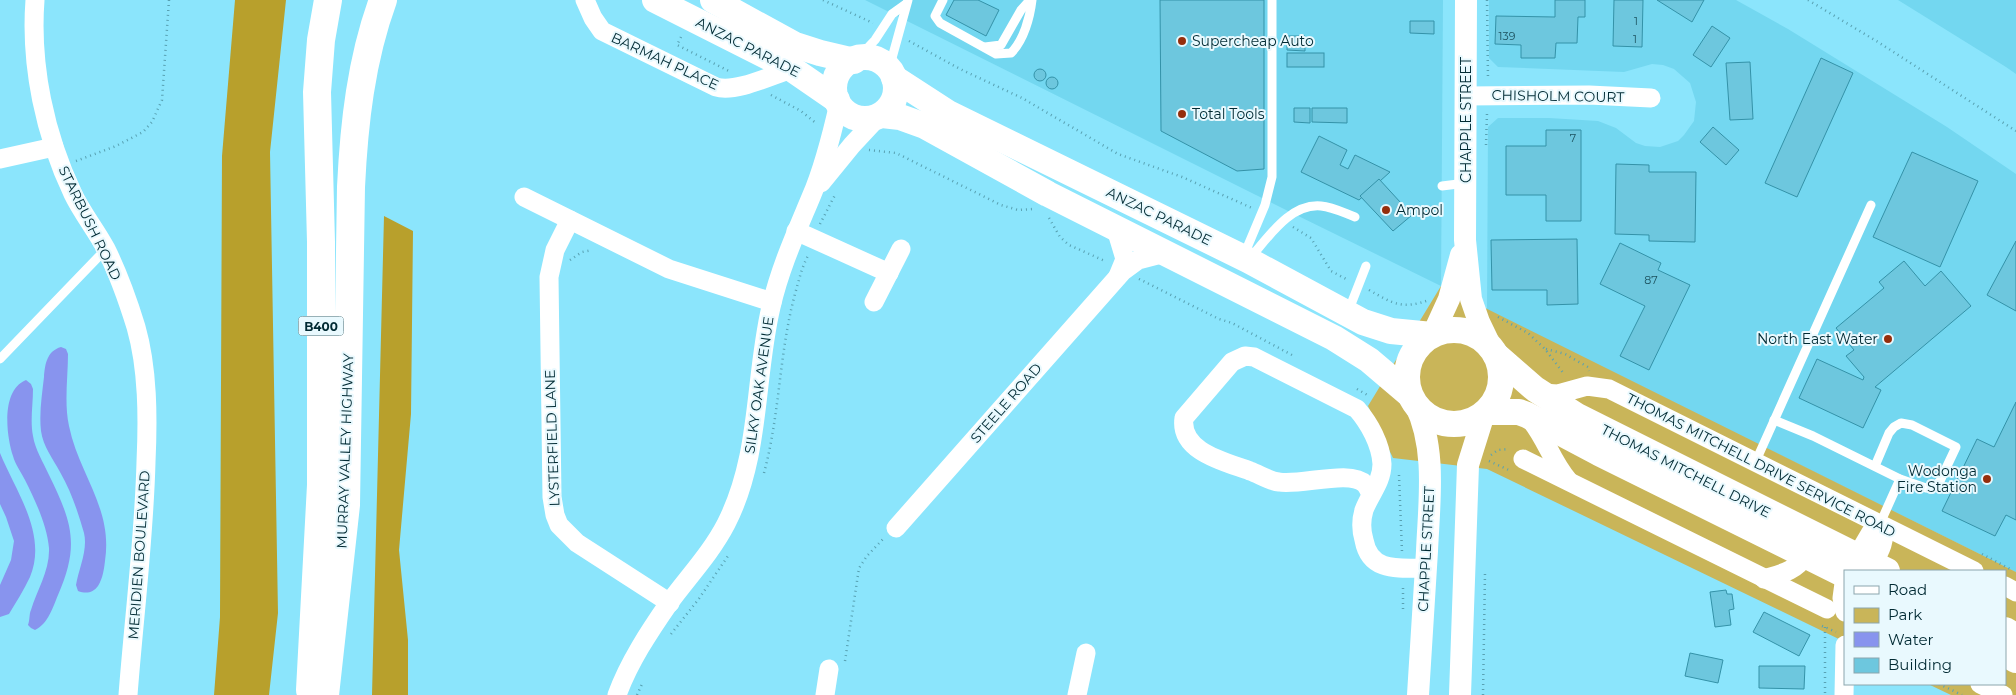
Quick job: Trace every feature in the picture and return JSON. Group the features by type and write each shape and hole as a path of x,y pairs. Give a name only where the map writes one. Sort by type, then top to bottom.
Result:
{"main road":[{"name":"MURRAY VALLEY HIGHWAY","path":"309,695 321,485 321,242 317,92 321,40 328,0"},
{"name":"MURRAY VALLEY HIGHWAY","path":"325,695 346,506 354,146 362,81 374,25 383,0"},
{"name":"ANZAC PARADE","path":"655,0 792,68 838,101"},
{"name":"ANZAC PARADE","path":"713,0 795,45 820,54 855,60"},
{"path":"870,58 878,61 887,67 893,76 896,91 894,99 880,115 870,119 855,117 847,113 838,101 835,90 836,77 843,67 855,60 870,58"},
{"name":"ANZAC PARADE","path":"893,76 948,113 1246,258 1368,324 1399,333 1433,335"},
{"path":"880,115 900,118 925,126 1116,229 1348,345 1369,360 1412,399 1425,415 1446,423 1464,422 1486,413 1496,399 1502,373 1494,351 1478,336 1466,330 1447,330 1433,335 1414,350 1408,364 1406,377 1412,399"},
{"name":"THOMAS MITCHELL DRIVE","path":"1494,351 1541,393 1582,420 1806,544"},
{"name":"THOMAS MITCHELL DRIVE","path":"1486,413 1524,414 1860,569"}],"street":[{"name":"STARBUSH ROAD","path":"35,0 34,35 38,76 44,110 54,147 73,195 106,249 136,328 142,355"},
{"name":"BARMAH PLACE","path":"586,0 592,18 602,31 716,87 723,89 735,87 792,68"},
{"name":"CHAPPLE STREET","path":"1466,0 1465,240 1473,305 1494,351"},
{"name":"CHISHOLM COURT","path":"1465,96 1589,95 1651,98"},
{"name":"SILKY OAK AVENUE","path":"617,695 624,676 645,639 670,603 708,555 726,524 739,493 753,439 772,302 796,231 812,196 827,152 838,101"},
{"name":"SILKY OAK AVENUE","path":"812,196 852,145 880,115"},
{"path":"0,159 54,147"},
{"path":"524,197 669,269 772,302"},
{"name":"LYSTERFIELD LANE","path":"570,220 555,250 549,277 552,497 555,515 559,525 577,543 670,603"},
{"name":"STEELE ROAD","path":"1116,229 1125,259 1122,270 1116,279"},
{"path":"796,231 889,273"},
{"name":"CHAPPLE STREET","path":"1433,335 1449,299 1465,240"},
{"path":"874,302 901,249"},
{"name":"STEELE ROAD","path":"896,528 1116,279 1134,262 1152,255 1165,253"},
{"name":"MERIDIEN BOULEVARD","path":"128,695 144,526 147,410 142,355"},
{"path":"1371,494 1364,483 1356,480 1342,477 1296,483 1277,482 1209,456 1198,449 1188,438 1183,425 1184,418 1232,362 1245,356 1254,358 1357,409 1365,419 1378,444 1382,464 1380,478 1371,494 1362,521 1365,548 1371,558 1378,564 1397,568 1426,568"},
{"name":"THOMAS MITCHELL DRIVE SERVICE ROAD","path":"1541,393 1558,394 1582,388 1614,392 1972,570"},
{"name":"CHAPPLE STREET","path":"1412,399 1424,426 1429,464 1426,568 1418,695"},
{"path":"1460,695 1467,482 1470,455 1486,413"},
{"path":"1524,414 1535,425 1556,464 1571,482"},
{"path":"1520,453 1571,482 1764,578 1832,616 1844,595"},
{"path":"1860,569 1871,532 1882,526"},
{"path":"1764,578 1793,569 1800,564 1806,544"},
{"path":"1077,695 1086,653"},
{"path":"826,695 830,669"},
{"path":"1982,685 2003,695"}],"lane":[{"path":"943,0 936,11 936,19 940,24 996,54 1011,53 1017,46 1030,15 1031,0"},
{"path":"983,46 1001,45 1021,10 1031,0"},
{"path":"1246,258 1270,192 1272,164 1272,0"},
{"path":"855,60 875,40 892,14 907,2"},
{"path":"893,76 892,58 907,2"},
{"path":"1442,186 1466,183"},
{"path":"1755,463 1870,205"},
{"path":"1246,258 1283,222 1298,211 1310,206 1328,207 1355,217"},
{"path":"0,359 106,249"},
{"path":"1348,314 1366,266"},
{"path":"1774,420 1813,436 1900,479 1926,488 1934,487 1940,482 1956,447 1912,425 1901,423 1889,433 1875,466"},
{"path":"1882,526 1883,517 1900,479"}],"path":[{"path":"62,166 116,146 143,132 152,122 162,100 169,0"},
{"path":"823,0 883,28"},
{"path":"1808,0 1878,42 2016,131"},
{"path":"899,36 960,69 1022,98 1118,154 1182,177 1262,213"},
{"path":"1283,222 1312,238 1331,271 1391,304 1412,306 1433,298 1449,299"},
{"path":"565,267 576,255 595,250"},
{"path":"1473,305 1528,333 1545,349 1559,368 1582,388 1591,376 1588,367 1565,354 1545,349"},
{"path":"1486,462 1495,452 1520,453"},
{"path":"830,669 844,668 859,568 867,556 896,528"},
{"path":"1483,695 1485,569"},
{"path":"683,586 699,599"},
{"path":"1825,695 1832,616"},
{"path":"1941,685 1962,695"}],"shaded area":[{"path":"235,0 286,0 270,152 278,613 269,695 214,695 220,617 222,156"},
{"path":"865,0 1443,0 1441,286 1282,208"},
{"path":"1489,0 1736,0 1788,29 1947,127 2016,174 2016,572 1487,310 1488,127 1498,118 1549,118 1598,121 1616,128 1636,143 1660,147 1678,141 1684,135 1694,121 1696,102 1690,83 1674,69 1663,65 1652,64 1624,72 1498,67 1489,58"},
{"path":"1898,0 2016,0 2016,74 2006,67"},
{"path":"384,216 413,231 411,414 399,550 408,640 408,695 372,695"}],"green space":[{"path":"1441,286 2016,572 2016,695 1951,695 1930,685 2006,685 2006,570 1844,570 1844,642 1487,469 1393,458 1368,406"}],"water":[{"path":"61,347 66,349 68,354 66,399 69,426 80,460 100,508 106,542 105,564 101,580 96,588 87,593 78,591 76,585 85,546 84,533 71,494 46,447 41,431 41,404 46,363 50,355"},
{"path":"26,380 33,389 32,430 34,441 68,520 71,547 65,577 52,610 43,624 35,630 28,625 30,613 49,556 48,539 40,513 14,459 7,425 12,393 18,385"},
{"path":"0,453 21,497 32,529 35,545 34,561 28,582 9,614 0,617 0,585 11,560 14,541 0,504"}],"building":[{"path":"954,0 978,0 999,10 986,36 946,15"},
{"path":"1160,0 1264,0 1264,169 1237,171 1161,131"},
{"path":"1555,0 1585,0 1585,17 1578,17 1577,43 1556,43 1555,58 1521,58 1521,45 1495,44 1496,16 1555,17"},
{"path":"1614,0 1643,0 1642,47 1613,46"},
{"path":"1657,0 1704,0 1692,22"},
{"path":"1410,21 1434,21 1434,34 1410,33"},
{"path":"1712,26 1730,38 1711,67 1693,55"},
{"path":"1287,36 1305,36 1305,51 1287,50"},
{"path":"1287,53 1324,53 1324,67 1287,67"},
{"path":"1821,58 1853,73 1797,197 1765,183"},
{"path":"1750,62 1753,119 1730,120 1726,63"},
{"path":"1038,69 1042,69 1046,75 1042,81 1038,81 1034,77 1034,73"},
{"path":"1050,77 1054,77 1058,83 1054,89 1050,89 1046,85 1046,81"},
{"path":"1294,108 1310,108 1310,123 1294,122"},
{"path":"1312,108 1347,108 1347,123 1312,122"},
{"path":"1713,127 1739,150 1726,165 1700,142"},
{"path":"1546,130 1581,130 1581,221 1546,221 1546,195 1506,195 1506,146 1546,146"},
{"path":"1319,136 1347,150 1340,165 1348,169 1355,155 1390,172 1359,200 1301,172"},
{"path":"1912,152 1978,181 1940,267 1873,237"},
{"path":"1616,164 1649,165 1649,172 1696,172 1695,242 1649,241 1649,235 1615,234"},
{"path":"1379,179 1412,215 1393,231 1360,196"},
{"path":"1577,239 1578,304 1547,305 1547,290 1492,290 1491,240"},
{"path":"2016,241 2016,311 1987,295"},
{"path":"1620,243 1661,263 1658,270 1690,285 1649,370 1620,356 1645,306 1600,284"},
{"name":"North East Water","path":"1904,261 1925,286 1941,271 1971,306 1875,387 1881,390 1863,428 1799,398 1817,359 1863,380 1864,377 1846,356 1854,350 1836,328 1884,288 1879,282"},
{"name":"Wodonga Fire Station","path":"2016,402 2016,520 2006,515 1995,536 1942,511 1977,439 1994,447"},
{"path":"1726,590 1727,594 1732,594 1734,609 1729,610 1731,625 1715,627 1710,592"},
{"path":"1764,612 1810,635 1799,656 1753,632"},
{"path":"1690,653 1723,660 1718,683 1685,676"},
{"path":"1759,666 1805,666 1804,689 1759,688"}],"place":[{"name":"Supercheap Auto","path":"1182,41"},
{"name":"Total Tools","path":"1182,114"},
{"name":"Ampol","path":"1386,210"},
{"name":"North East Water","path":"1888,339"},
{"name":"Wodonga Fire Station","path":"1987,479"}]}
